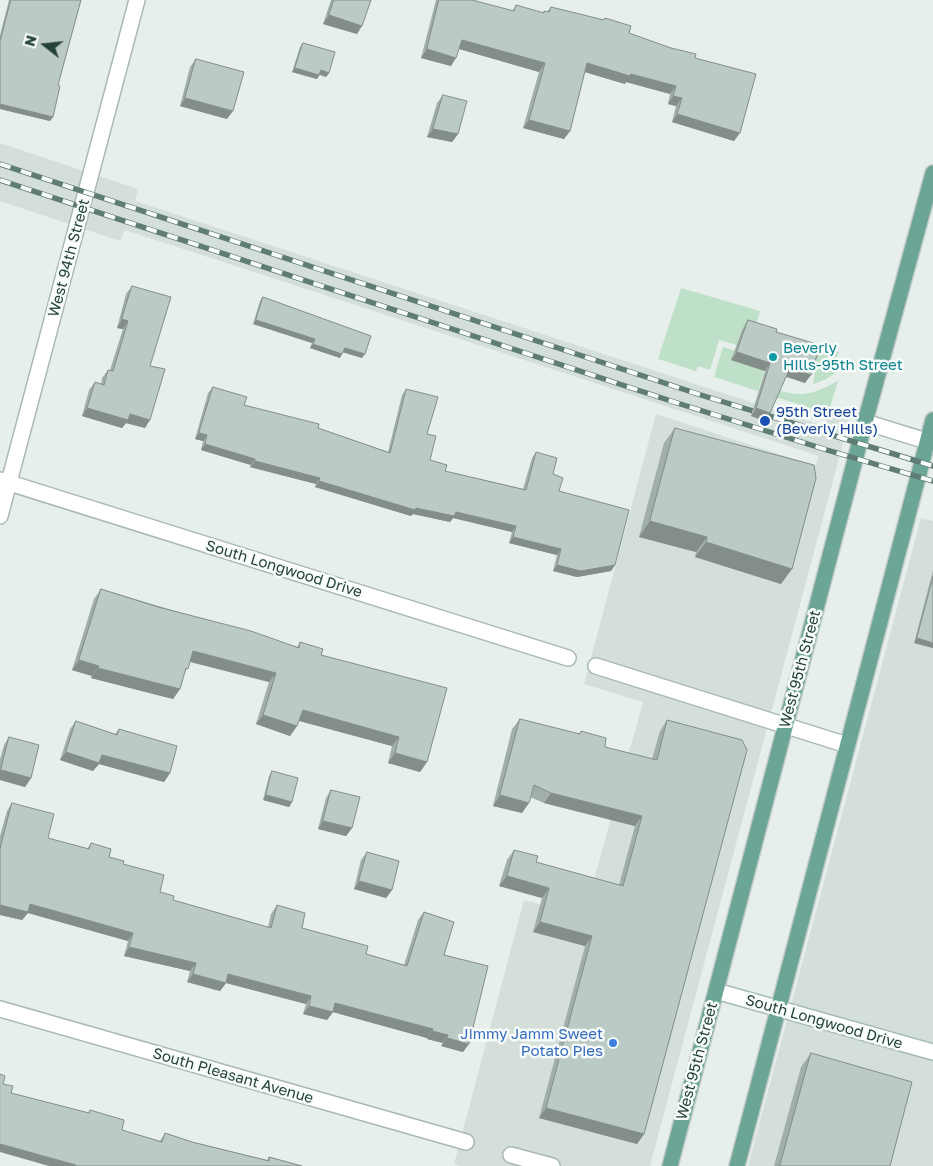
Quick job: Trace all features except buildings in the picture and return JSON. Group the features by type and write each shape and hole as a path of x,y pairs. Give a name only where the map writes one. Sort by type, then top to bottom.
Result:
{"main road":[{"name":"West 95th Street","path":"670,1166 865,422 933,173"},
{"path":"737,1166 847,745 930,442 933,420"}],"street":[{"name":"West 94th Street","path":"0,516 4,482 137,0"},
{"path":"865,422 930,442"},
{"name":"South Longwood Drive","path":"4,482 568,658"},
{"path":"596,666 847,745"},
{"name":"South Longwood Drive","path":"716,991 933,1052"},
{"name":"South Pleasant Avenue","path":"0,1009 466,1142"},
{"path":"511,1155 552,1166"}],"shaded area":[{"path":"0,143 138,189 135,201 824,426 828,414 849,421 650,1166 461,1166 454,1164 524,900 584,916 643,702 584,684 656,414 815,466 819,456 125,230 120,241 0,201"},
{"path":"921,518 933,521 933,1166 748,1166"}],"green space":[{"path":"681,288 760,311 754,332 737,345 719,340 710,370 698,366 696,371 658,359"},
{"path":"762,327 839,352 836,360 844,363 830,376 813,384 816,367"},
{"path":"723,347 735,351 765,368 758,391 714,377"},
{"path":"838,381 828,414 776,397 778,390 795,394 809,393 823,389"}],"railway":[{"path":"0,164 704,396 933,466"},
{"path":"0,180 674,402 933,481"}],"place":[{"name":"Beverly Hills-95th Street","path":"773,357"},
{"name":"95th Street (Beverly Hills)","path":"765,421"},
{"name":"Jimmy Jamm Sweet Potato Pies","path":"613,1043"}]}
